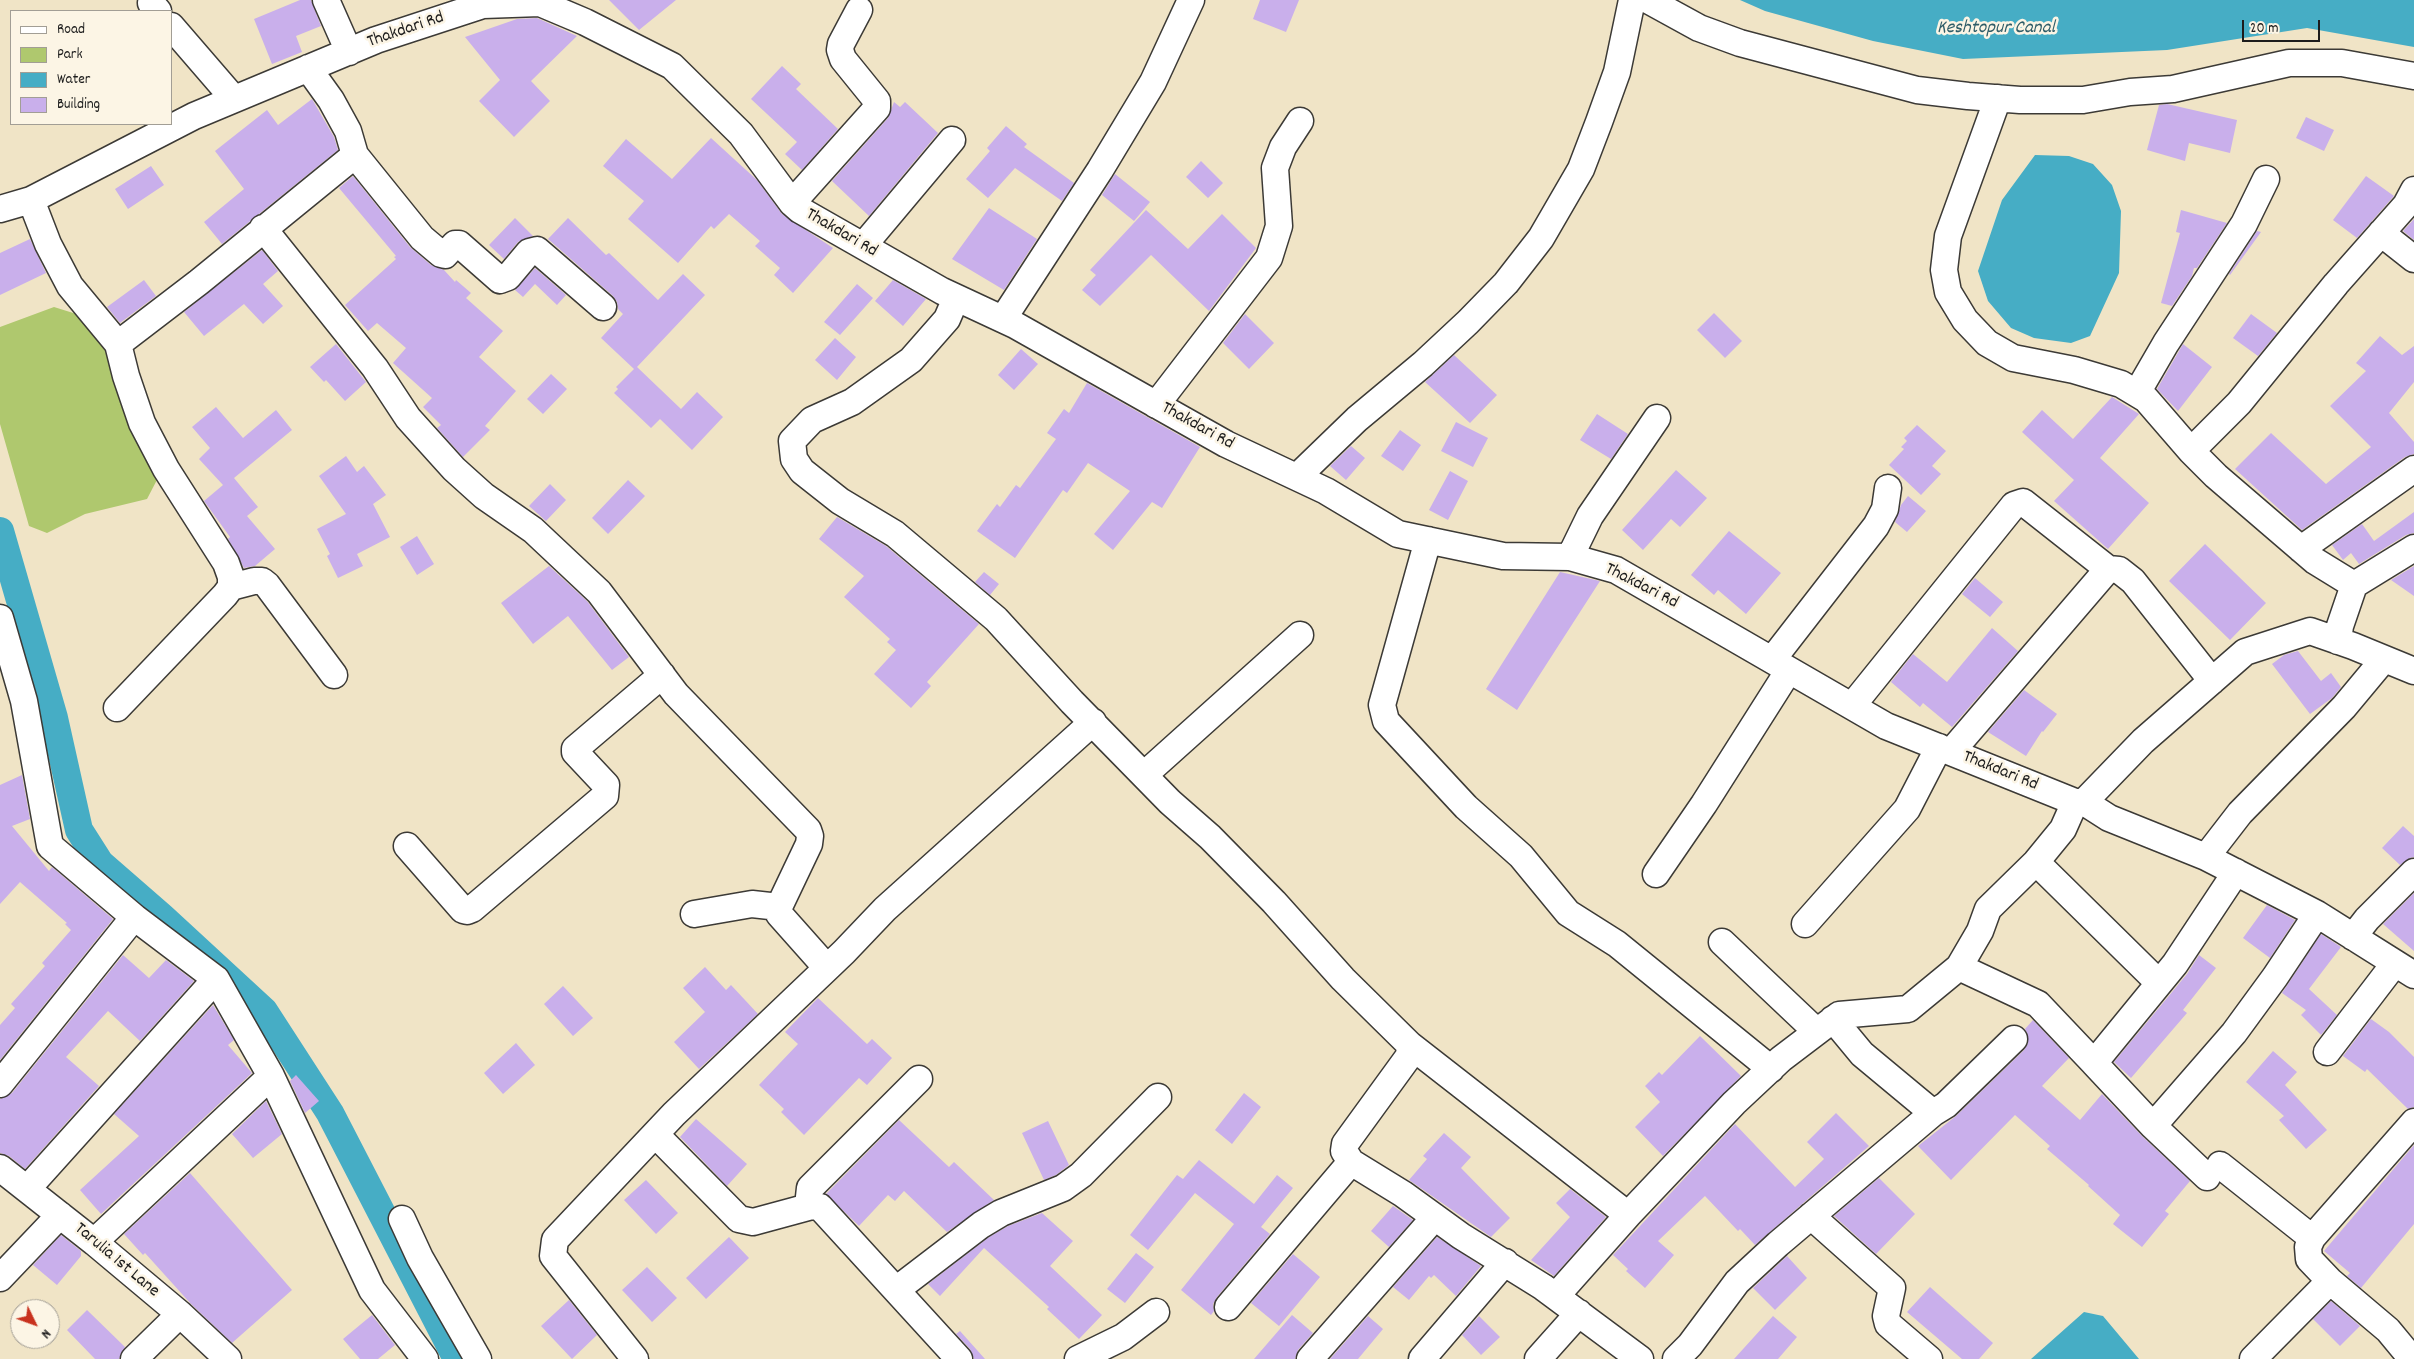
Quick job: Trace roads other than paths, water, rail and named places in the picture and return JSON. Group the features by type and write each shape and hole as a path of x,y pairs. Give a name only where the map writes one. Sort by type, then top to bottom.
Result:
{"street":[{"path":"326,0 349,52"},
{"path":"1003,319 1095,178 1153,82 1191,0"},
{"path":"1297,477 1356,419 1423,364 1468,322 1506,282 1541,238 1581,169 1599,122 1617,72 1632,0"},
{"path":"1648,0 1700,28 1740,43 1798,60 1917,90 1998,98 2083,100 2130,92 2173,89 2289,63 2342,63 2414,76"},
{"name":"Thakdari Rd","path":"1,207 31,200 194,116 349,52 442,9 541,1 672,66 740,134 792,203 800,210 956,298 1003,319 1226,444 1326,491 1398,534 1503,556 1570,557 1616,570 1886,726 2080,802 2109,818 2206,857 2317,914 2405,969"},
{"path":"792,203 877,108 877,101 843,58 840,50 841,44 859,10"},
{"path":"172,27 234,99"},
{"path":"308,68 331,100 348,130 355,155 422,238 441,254 445,255 455,244 458,244 500,280 508,277 529,252 537,250 603,307"},
{"path":"1998,98 1948,236 1944,270 1948,292 1965,320 1987,343 2013,358 2074,370 2121,384 2146,399 2191,452 2216,476 2315,561 2354,585"},
{"path":"1156,405 1269,258 1279,226 1275,168 1283,147 1300,120"},
{"path":"862,246 952,140"},
{"path":"118,344 199,282 355,155"},
{"path":"2137,394 2171,336 2244,224 2266,179"},
{"path":"2191,452 2239,403 2380,233 2406,205 2414,190"},
{"path":"31,200 48,244 70,286 118,344 126,376 142,423 166,469 226,563 231,577 231,587"},
{"path":"263,228 375,368 408,418 447,462 484,496 533,530 599,592 676,694 808,830 810,836 809,844 779,907 779,914 827,968"},
{"path":"2380,233 2414,259"},
{"path":"956,298 947,319 911,360 852,402 812,420 792,442 794,459 802,471 840,501 895,534 996,619 1170,802 1210,837 1274,902 1343,979 1410,1045 1628,1215"},
{"path":"1570,557 1590,516 1657,418"},
{"path":"2301,549 2414,469"},
{"path":"1656,874 1704,804 1781,665 1876,526 1885,509 1888,488"},
{"path":"1852,706 2019,502 2023,502 2108,569 2119,570 2133,581 2212,681"},
{"path":"1428,540 1382,705 1386,721 1466,807 1521,856 1568,913 1617,944 1771,1069"},
{"path":"2338,641 2340,626 2354,585 2414,548"},
{"path":"1805,924 1907,809 1945,750 2108,569"},
{"path":"117,708 231,587 254,580 262,581 268,585 334,674"},
{"path":"0,618 24,702 50,846 134,917 216,979 271,1076 372,1290 425,1359"},
{"path":"1556,1296 1628,1215 1734,1103 1771,1069 1838,1015 1866,1011 1908,1009 1958,967 1980,931 1988,909 2036,862 2063,830 2080,802 2143,742 2245,652 2310,631 2414,671"},
{"path":"1144,775 1300,635"},
{"path":"2206,857 2247,806 2344,707 2384,658"},
{"path":"407,846 463,910 472,909 604,796 606,785 575,752 575,749 662,675"},
{"path":"635,1359 553,1256 554,1240 674,1114 827,968 885,909 1093,722"},
{"path":"2036,862 2159,983"},
{"path":"2094,1063 2159,983 2236,872"},
{"path":"2353,937 2367,919 2414,872"},
{"path":"694,914 752,904 779,907"},
{"path":"2153,1126 2234,1033 2275,977 2317,914"},
{"path":"0,1084 134,917"},
{"path":"1722,942 1933,1113"},
{"path":"1958,967 2038,1004 2153,1126 2213,1171 2312,1238"},
{"path":"2327,1052 2405,969"},
{"path":"26,1189 216,979"},
{"path":"1676,1359 1690,1345 1737,1282 1811,1216 1933,1113 1946,1105 2014,1039"},
{"path":"1410,1045 1408,1056 1345,1144 1344,1151 1351,1162 1403,1194 1434,1218 1556,1296 1640,1359"},
{"path":"94,1242 271,1076"},
{"path":"812,1206 809,1197 810,1188 919,1080"},
{"path":"896,1290 1001,1212 1063,1188 1081,1175 1158,1097"},
{"path":"2412,1359 2388,1330 2330,1281 2309,1259 2308,1248 2312,1238 2414,1122"},
{"path":"656,1135 739,1219 753,1222 812,1206 820,1207 959,1359"},
{"path":"1228,1307 1351,1162"},
{"name":"Tarulia 1st Lane","path":"0,1168 94,1242 180,1314 228,1359"},
{"path":"0,1278 60,1215"},
{"path":"1811,1216 1892,1288 1886,1316 1888,1324 1929,1359"},
{"path":"1310,1359 1434,1218"},
{"path":"402,1219 420,1258 478,1359"},
{"path":"1422,1359 1505,1262"},
{"path":"2253,1359 2330,1281"},
{"path":"1078,1359 1123,1337 1156,1312"},
{"path":"1538,1359 1579,1313"},
{"path":"134,1359 180,1314"}],"water":[{"name":"Keshtopur Canal","path":"1740,0 2414,0 2414,47 2307,28 2167,50 1963,59 1873,41 1765,11"},
{"path":"2035,155 2069,156 2093,164 2112,185 2121,211 2119,273 2090,336 2071,343 2034,338 2011,328 1988,301 1978,271 2002,200"},
{"path":"2084,1312 2103,1316 2139,1359 2031,1359"}],"waterway":[{"path":"0,531 54,718 79,830 100,863 264,1011 330,1113 457,1359"}]}
